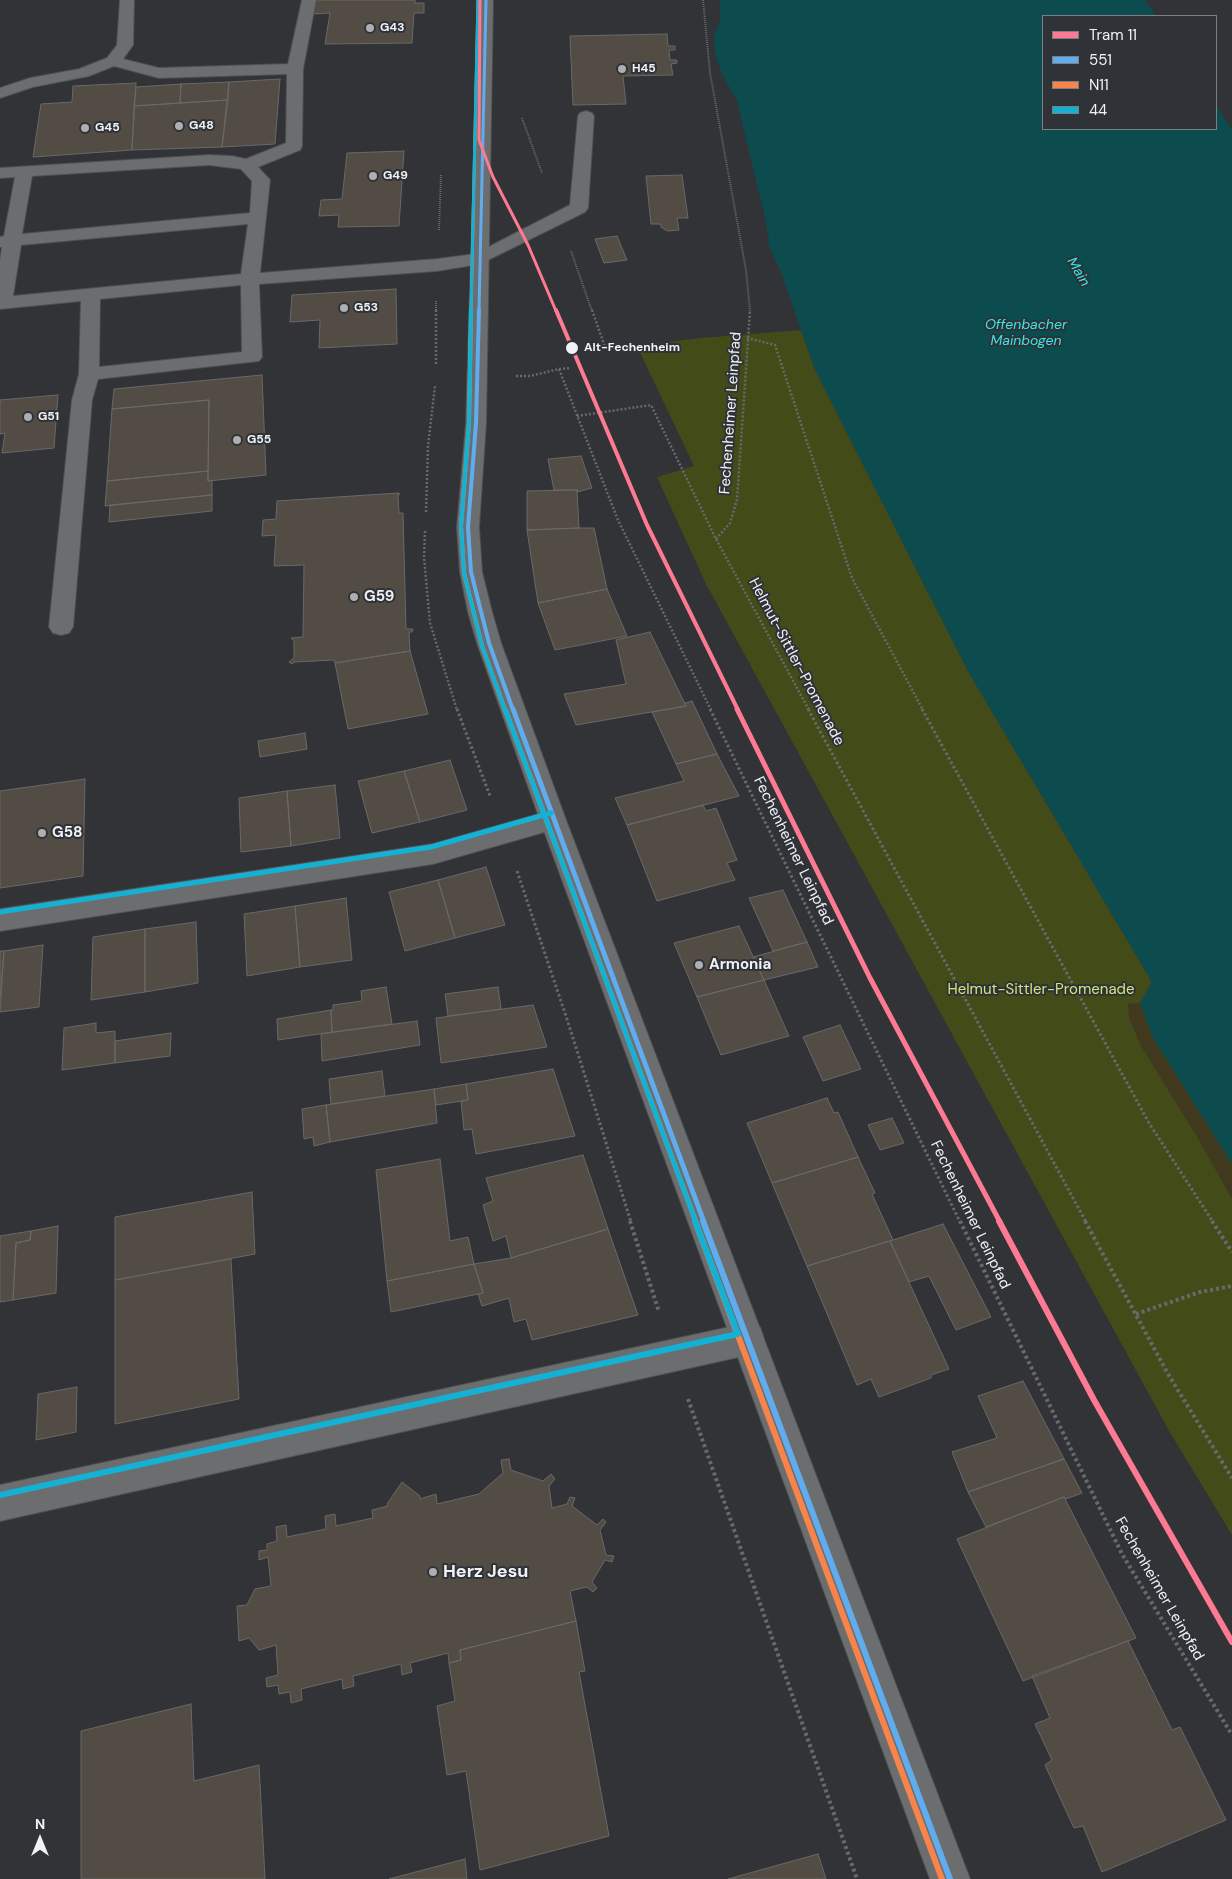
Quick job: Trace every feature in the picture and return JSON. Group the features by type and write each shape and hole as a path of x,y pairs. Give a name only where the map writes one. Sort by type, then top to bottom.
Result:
{"street":[{"path":"0,93 30,83 83,73 113,61 124,45 127,0"},
{"path":"247,165 294,146 295,69 309,0"},
{"path":"486,0 476,423 468,528 471,572 489,643 553,820 950,1879"},
{"path":"113,61 159,73 295,69"},
{"path":"24,172 6,241 1,303 480,259 579,208 586,116"},
{"path":"0,173 209,160 232,161 247,165 260,180 261,193 250,279 252,357 89,374"},
{"path":"6,241 258,218"},
{"path":"61,627 82,400 89,374 91,295"},
{"path":"0,920 433,854 553,820"},
{"path":"0,1503 748,1339"}],"path":[{"name":"Fechenheimer Leinpfad","path":"703,0 710,73 746,270 750,309 737,500 730,523 716,539 651,405 577,416 618,520 1122,1554 1232,1735"},
{"path":"747,338 775,345 852,578 999,852 1149,1123 1232,1252"},
{"path":"560,370 571,368"},
{"path":"426,519 428,446 435,380"},
{"path":"425,528 424,557 430,623 464,731 504,834 567,1019 673,1356 857,1879"},
{"name":"Helmut-Sittler-Promenade","path":"716,539 1168,1374 1232,1478"},
{"path":"1136,1314 1200,1292 1232,1286"}],"green space":[{"name":"Helmut-Sittler-Promenade","path":"801,330 815,370 968,671 1152,982 1140,1003 1232,1164 1232,1535 1168,1429 706,584 657,477 694,466 637,346 701,338"}],"sand":[{"path":"1140,1003 1153,1038 1232,1164 1232,1199 1197,1137 1141,1046 1129,1018 1128,1004"}],"water":[{"name":"Offenbacher Mainbogen","path":"720,0 1145,0 1155,15 1042,15 1042,130 1217,130 1217,106 1232,129 1232,1164 1153,1038 1140,1003 1152,982 968,671 815,370 781,272 768,244 765,218 737,101 721,72 715,53 714,36 720,21"}],"building":[{"name":"G43","path":"315,0 415,0 415,3 424,3 424,13 414,13 412,43 325,44 330,13 313,14"},
{"name":"H45","path":"667,34 668,46 675,46 675,50 669,50 670,60 677,60 677,63 671,64 673,75 623,76 626,104 573,105 570,36"},
{"path":"280,79 275,144 222,147 229,82"},
{"path":"229,82 228,100 180,103 181,84"},
{"name":"G45","path":"136,83 132,150 33,157 41,104 72,102 73,86"},
{"path":"181,84 180,103 134,106 136,87"},
{"name":"G48","path":"228,100 222,147 132,150 134,106"},
{"name":"G49","path":"404,151 399,226 338,227 339,215 319,216 321,200 342,199 347,153"},
{"path":"682,175 688,218 677,218 679,230 667,231 661,227 661,224 651,224 646,176"},
{"path":"617,236 627,260 604,263 595,239"},
{"name":"G53","path":"396,289 397,344 319,348 320,320 290,322 292,295"},
{"name":"G55","path":"262,375 266,475 208,481 209,400 112,409 114,389"},
{"name":"G51","path":"58,395 54,448 2,453 5,433 0,434 0,400"},
{"path":"209,400 208,471 107,481 112,409"},
{"path":"581,456 592,488 577,492 577,490 554,490 548,459"},
{"path":"208,471 208,481 212,480 212,495 105,506 107,481"},
{"path":"577,490 579,528 527,530 527,491"},
{"name":"G59","path":"400,494 398,495 399,513 403,513 406,629 413,629 412,632 409,632 410,651 335,663 334,660 295,662 292,664 289,662 294,658 294,641 291,638 303,637 304,565 274,566 276,535 262,536 263,520 276,519 277,501"},
{"path":"212,495 212,511 109,522 110,505"},
{"path":"594,528 607,589 538,603 527,530"},
{"path":"607,589 627,636 555,650 538,603"},
{"path":"650,632 686,706 576,725 564,694 626,684 616,640"},
{"path":"410,651 428,714 348,729 335,663"},
{"path":"692,701 717,754 676,764 652,712 686,706 685,703"},
{"path":"305,733 307,749 260,757 258,741"},
{"path":"717,754 739,796 627,825 615,798 684,781 676,764"},
{"path":"450,760 467,810 420,822 404,771"},
{"path":"404,771 420,822 372,833 358,781"},
{"name":"G58","path":"85,779 83,876 0,888 0,791"},
{"path":"335,785 340,838 291,846 287,791"},
{"path":"287,791 291,846 241,852 239,798"},
{"path":"703,805 706,811 716,808 737,860 727,863 735,880 657,901 627,825"},
{"path":"486,867 505,925 455,938 438,880"},
{"path":"438,880 455,938 405,951 389,892"},
{"path":"783,890 807,942 773,951 749,898"},
{"path":"346,898 352,960 300,967 295,906"},
{"path":"295,906 300,967 247,976 244,914"},
{"path":"196,922 198,983 145,992 145,929"},
{"path":"739,926 764,980 697,997 674,943"},
{"path":"145,929 145,992 91,1000 93,937"},
{"path":"807,942 818,967 764,980 753,957"},
{"path":"43,945 39,1007 0,1012 4,951"},
{"path":"0,951 4,951 0,999"},
{"path":"764,980 789,1036 721,1055 697,997"},
{"path":"386,987 392,1024 332,1032 331,1010 333,1010 333,1005 362,1001 361,991"},
{"path":"498,987 501,1009 448,1016 445,994"},
{"path":"533,1005 547,1047 441,1063 436,1018"},
{"path":"331,1010 332,1032 278,1040 277,1019"},
{"path":"417,1021 420,1045 322,1061 321,1034"},
{"path":"96,1023 96,1033 115,1031 115,1063 62,1070 64,1028"},
{"path":"840,1025 861,1069 823,1081 803,1037"},
{"path":"171,1033 170,1056 115,1063 115,1041"},
{"path":"553,1069 575,1136 476,1154 472,1129 464,1130 461,1101 468,1100 466,1084"},
{"path":"382,1071 385,1096 331,1104 329,1079"},
{"path":"466,1084 468,1100 436,1105 434,1089"},
{"path":"434,1089 437,1123 330,1142 326,1105"},
{"path":"827,1098 834,1113 838,1112 858,1157 772,1183 747,1123"},
{"path":"326,1105 330,1142 314,1146 313,1137 304,1139 302,1109"},
{"path":"892,1118 904,1143 880,1150 868,1125"},
{"path":"583,1155 608,1229 511,1258 506,1236 493,1241 483,1205 493,1201 486,1178"},
{"path":"858,1157 875,1193 872,1194 893,1240 807,1266 772,1183"},
{"path":"440,1159 450,1241 468,1237 474,1264 387,1281 376,1170"},
{"path":"252,1192 255,1254 115,1280 115,1217"},
{"path":"943,1224 991,1317 956,1330 929,1276 909,1282 890,1241"},
{"path":"58,1226 56,1293 13,1300 16,1243 30,1240 31,1231"},
{"path":"608,1229 638,1315 532,1340 526,1319 514,1322 509,1298 482,1306 478,1294 483,1293 474,1264 511,1258"},
{"path":"31,1231 30,1240 16,1243 13,1300 0,1302 0,1236"},
{"path":"890,1241 949,1369 931,1375 931,1378 879,1397 871,1379 857,1385 807,1266"},
{"path":"231,1259 239,1399 115,1424 115,1280"},
{"path":"474,1264 483,1293 391,1312 387,1281"},
{"path":"1023,1381 1064,1459 968,1492 952,1452 997,1438 978,1396"},
{"path":"77,1387 76,1432 36,1440 38,1394"},
{"name":"Herz Jesu","path":"509,1459 511,1470 543,1481 551,1474 555,1479 549,1486 552,1508 567,1504 570,1497 575,1498 572,1506 597,1525 603,1519 606,1522 600,1530 606,1555 614,1556 612,1562 605,1560 592,1582 597,1588 593,1592 587,1587 570,1591 576,1621 460,1650 461,1660 449,1663 448,1653 410,1663 412,1672 402,1675 401,1664 353,1676 354,1686 343,1689 342,1679 301,1689 302,1700 291,1703 290,1692 279,1694 278,1685 267,1687 266,1678 278,1675 276,1645 259,1650 249,1638 239,1641 237,1606 247,1605 255,1589 271,1586 268,1557 259,1560 259,1551 267,1550 267,1544 277,1541 276,1527 286,1525 287,1537 326,1529 325,1516 335,1514 336,1526 373,1518 372,1510 388,1506 387,1504 402,1482 420,1496 420,1499 436,1494 437,1504 479,1494 503,1473 501,1460"},
{"path":"1064,1459 1082,1493 1066,1499 1064,1497 986,1527 968,1492"},
{"path":"1064,1497 1136,1638 1023,1681 957,1539"},
{"path":"576,1621 585,1671 579,1672 609,1836 480,1870 466,1771 447,1775 437,1706 455,1701 449,1663 461,1660 460,1650"},
{"path":"1128,1641 1172,1730 1180,1727 1226,1820 1102,1872 1083,1826 1074,1828 1045,1765 1052,1760 1035,1724 1050,1718 1032,1676"},
{"path":"191,1704 194,1781 259,1765 265,1879 81,1879 81,1731"},
{"path":"818,1854 826,1879 728,1879"},
{"path":"465,1859 467,1879 389,1879"}],"tram line":[{"name":"11","path":"480,0 479,140 493,177 528,245 647,525 870,978 1094,1400 1232,1642"}],"transit line":[{"name":"N11","path":"478,0 469,423 461,526 464,573 473,614 482,646 546,823 942,1879"},
{"name":"44","path":"0,1495 738,1334 546,823 482,646 464,573 461,526 469,423 478,0"},
{"name":"551","path":"486,0 476,423 468,527 471,572 480,612 489,643 553,820 950,1879"},
{"name":"44","path":"0,912 431,847 551,813"}],"place":[{"name":"G43","path":"370,28"},
{"name":"H45","path":"622,69"},
{"name":"G48","path":"179,126"},
{"name":"G45","path":"85,128"},
{"name":"G49","path":"373,176"},
{"name":"G53","path":"344,308"},
{"name":"Alt-Fechenheim","path":"572,348"},
{"name":"G51","path":"28,417"},
{"name":"G55","path":"237,440"},
{"name":"G59","path":"354,597"},
{"name":"G58","path":"42,833"},
{"name":"Armonia","path":"699,965"},
{"name":"Herz Jesu","path":"433,1572"}],"water label":[{"name":"Main","path":"1078,272"}]}
